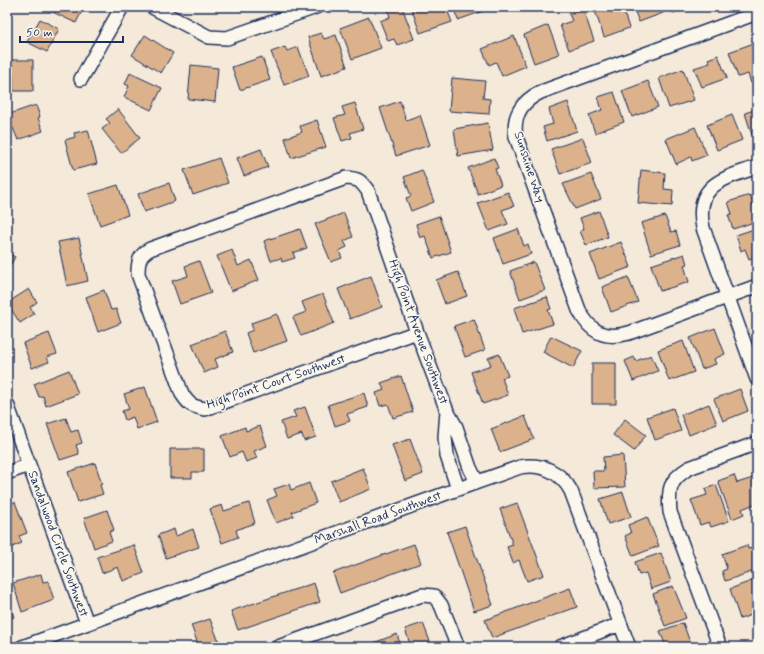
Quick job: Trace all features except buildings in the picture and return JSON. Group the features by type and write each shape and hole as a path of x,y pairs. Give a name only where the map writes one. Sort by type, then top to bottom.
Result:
{"street":[{"path":"81,79 122,7"},
{"path":"152,7 210,37 227,38 316,7"},
{"name":"Sunshine Way","path":"757,13 536,94 523,105 517,114 514,127 516,138 579,310 582,317 596,331 607,336 620,336 757,286"},
{"path":"757,167 720,180 711,187 706,193 702,206 701,218 702,228 757,379"},
{"name":"High Point Court Southwest","path":"361,181 358,179 346,178 157,246 143,253 138,263 138,274 182,394 192,406 205,409 418,332"},
{"name":"High Point Avenue Southwest","path":"361,181 368,191 447,411 456,427 470,468 477,482"},
{"name":"Sandalwood Circle Southwest","path":"7,404 87,623"},
{"path":"447,411 445,438 447,456 458,489"},
{"path":"720,647 670,512 670,489 681,473 689,468 757,443"},
{"name":"Sandalwood Circle Southwest","path":"7,473 29,464"},
{"name":"Marshall Road Southwest","path":"22,647 477,482 529,466 544,467 566,481 628,647"},
{"path":"278,647 422,595 434,596 441,605 458,647"},
{"path":"560,647 620,624"}]}
